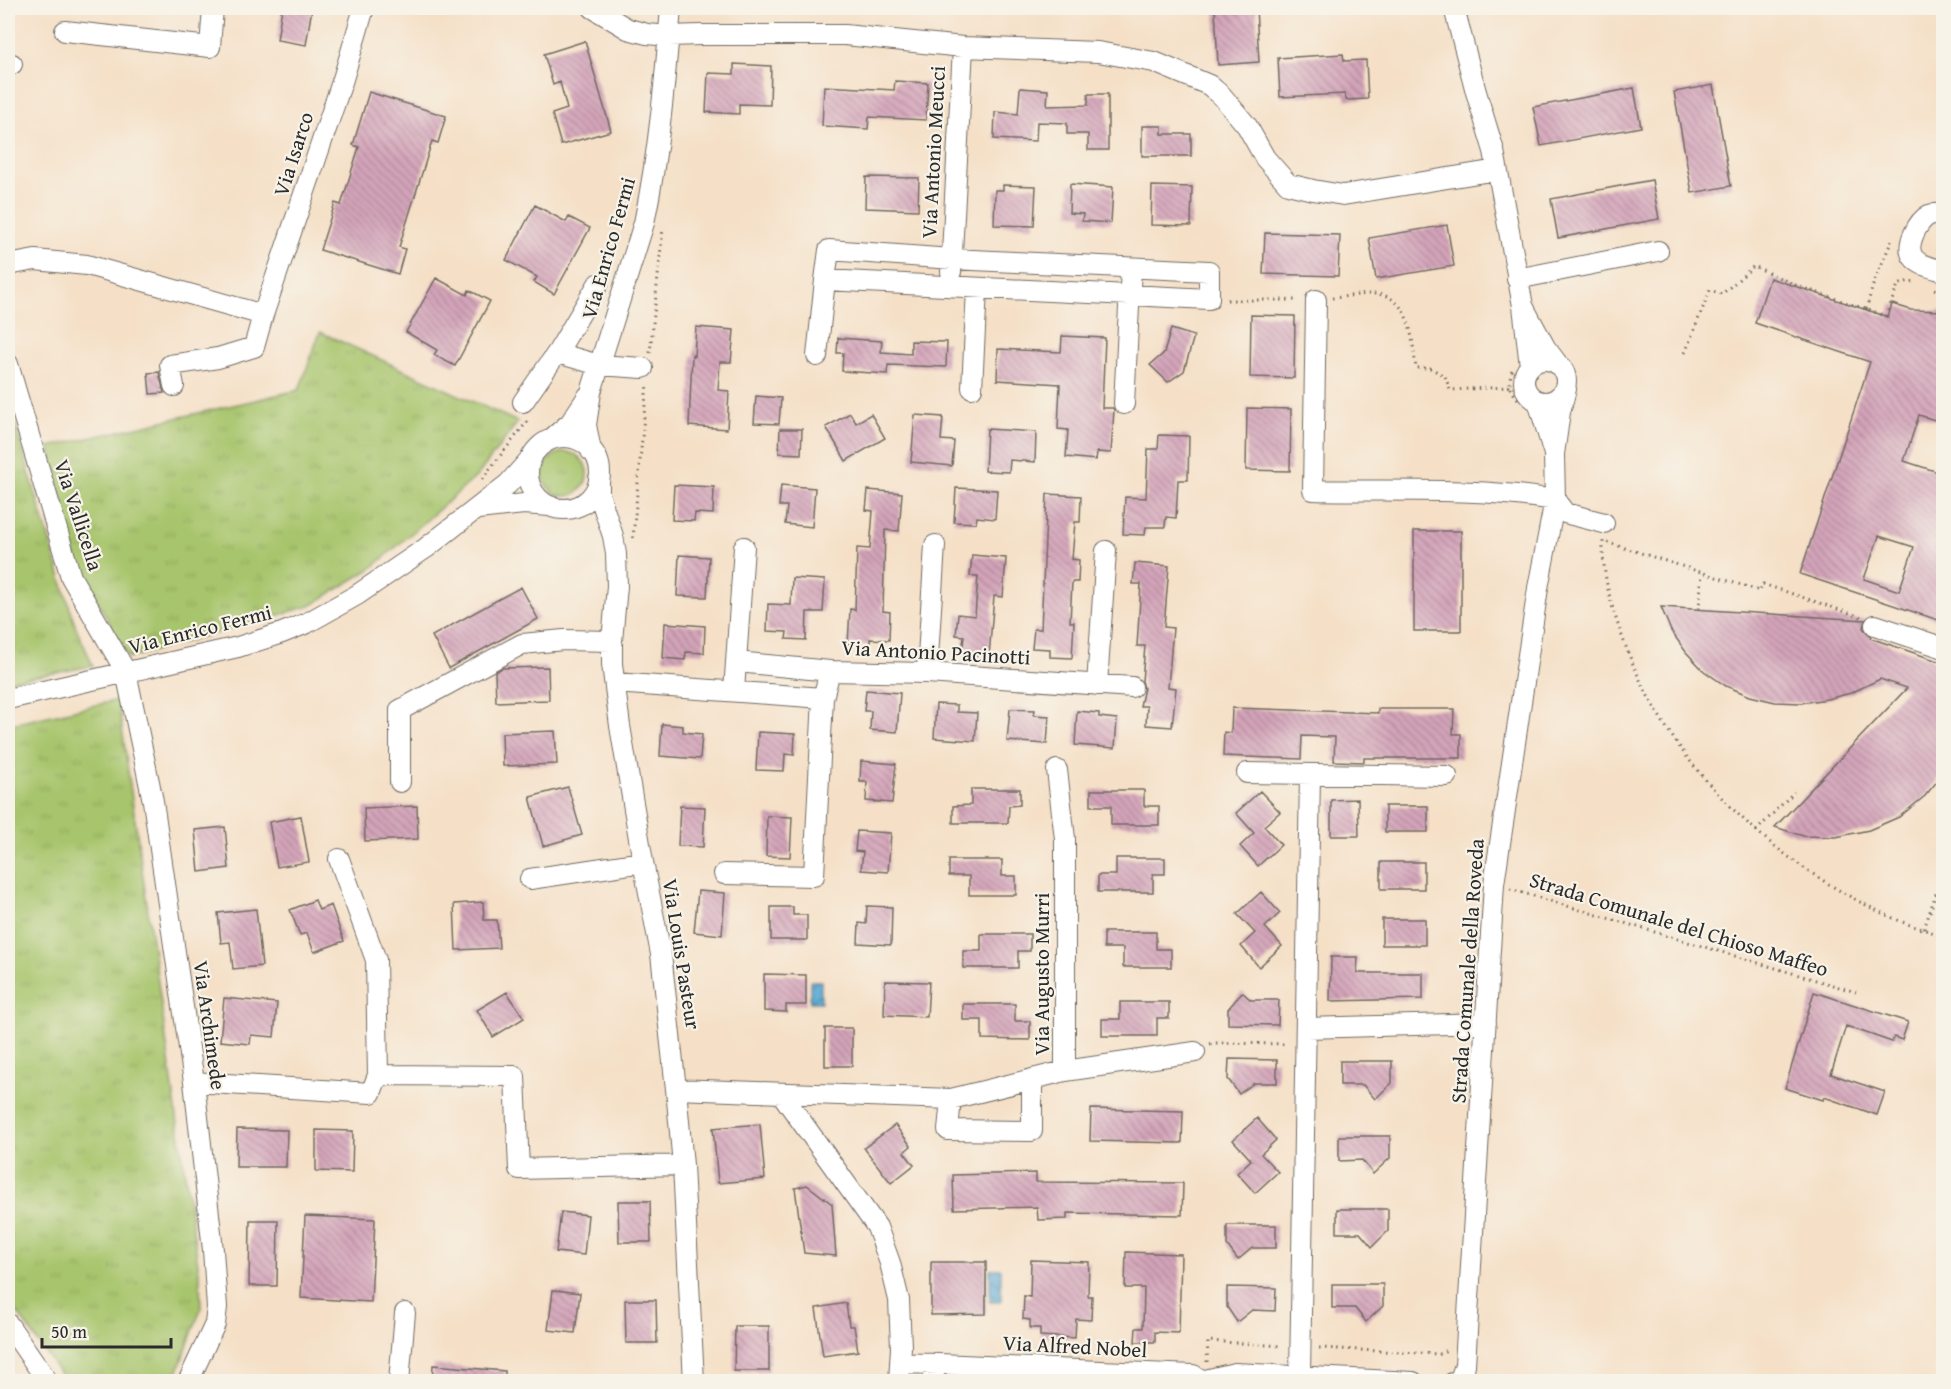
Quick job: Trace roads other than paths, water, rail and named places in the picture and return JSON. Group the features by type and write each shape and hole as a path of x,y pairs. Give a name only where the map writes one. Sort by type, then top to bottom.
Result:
{"street":[{"path":"65,30 210,47 213,8"},
{"name":"Via Isarco","path":"174,386 170,365 218,358 254,347 364,8"},
{"path":"593,8 628,29 669,36"},
{"name":"Via Enrico Fermi","path":"591,451 586,425 591,392 599,365 654,226 656,161 671,8"},
{"path":"1454,8 1494,151 1523,306 1530,366 1544,360 1557,363"},
{"name":"Via Antonio Meucci","path":"669,36 844,35 963,47 1098,52 1154,62 1209,85 1222,96 1247,126 1265,158 1288,183 1343,195 1497,170"},
{"name":"Via Antonio Meucci","path":"951,287 963,47"},
{"path":"1944,214 1935,213 1923,220 1915,231 1910,249 1913,258 1918,262 1944,271"},
{"name":"Via Antonio Meucci","path":"817,356 829,250 952,259 1209,271 1209,299 1130,296"},
{"path":"1517,279 1658,251"},
{"path":"8,265 35,260 87,265 263,315"},
{"path":"1124,405 1131,268"},
{"path":"825,280 1130,296"},
{"path":"528,409 557,353 598,284"},
{"path":"972,388 977,289"},
{"path":"1317,300 1313,490 1478,493 1555,500 1565,513 1604,523"},
{"path":"1523,306 1545,347 1565,373 1566,387 1563,393 1552,401 1538,402"},
{"path":"557,353 599,365 647,369"},
{"name":"Via Vallicella","path":"8,364 71,576 126,672"},
{"name":"Strada Comunale della Roveda","path":"1530,366 1526,372 1525,386 1532,398 1538,402 1554,454"},
{"name":"Strada Comunale della Roveda","path":"1454,1382 1460,1380 1465,1365 1494,884 1526,681 1538,588 1555,500 1554,454 1566,387"},
{"name":"Via Enrico Fermi","path":"550,440 570,423 591,392"},
{"path":"549,506 536,497 529,484 528,470 532,457 550,440 574,439 591,451 598,465 599,478 589,499 571,508"},
{"name":"Via Enrico Fermi","path":"8,699 238,647 282,633 307,622 328,612 390,574 478,509 508,484 532,457"},
{"name":"Via Louis Pasteur","path":"599,478 599,494 613,536 616,554 617,586 612,664 620,726 661,954 676,1089 683,1165 694,1382"},
{"path":"478,509 524,504 558,509 571,508 594,518 613,536"},
{"path":"927,673 935,544"},
{"path":"734,691 744,547"},
{"path":"1097,685 1106,551"},
{"path":"1870,622 1944,648"},
{"path":"400,782 400,710 522,644 564,640 612,641"},
{"path":"736,662 830,671"},
{"name":"Via Antonio Pacinotti","path":"724,874 814,876 823,698 830,671 927,673 1132,687"},
{"name":"Via Archimede","path":"126,672 153,801 194,1082 213,1250 217,1307 214,1324 188,1382"},
{"path":"615,684 823,698"},
{"name":"Via Augusto Murri","path":"676,1089 951,1100 1065,1071 1065,839 1057,770"},
{"path":"1247,773 1447,776"},
{"path":"1300,1376 1310,774"},
{"path":"194,1082 370,1093 378,1075 376,960 339,859"},
{"path":"530,879 643,862"},
{"path":"1305,1036 1486,1023"},
{"path":"1065,1071 1195,1052"},
{"path":"378,1075 515,1076 519,1169 683,1165"},
{"path":"951,1100 948,1130 1032,1131 1032,1079"},
{"path":"782,1093 877,1227 890,1263 899,1300 899,1372"},
{"path":"399,1382 405,1313"},
{"path":"8,1324 48,1382"},
{"name":"Via Alfred Nobel","path":"899,1372 1193,1375 1205,1381"},
{"path":"1205,1381 1235,1373 1413,1382"}],"water":[{"path":"810,981 821,981 821,1002 810,1002"},
{"path":"990,1269 1001,1269 1001,1302 990,1302"}]}
